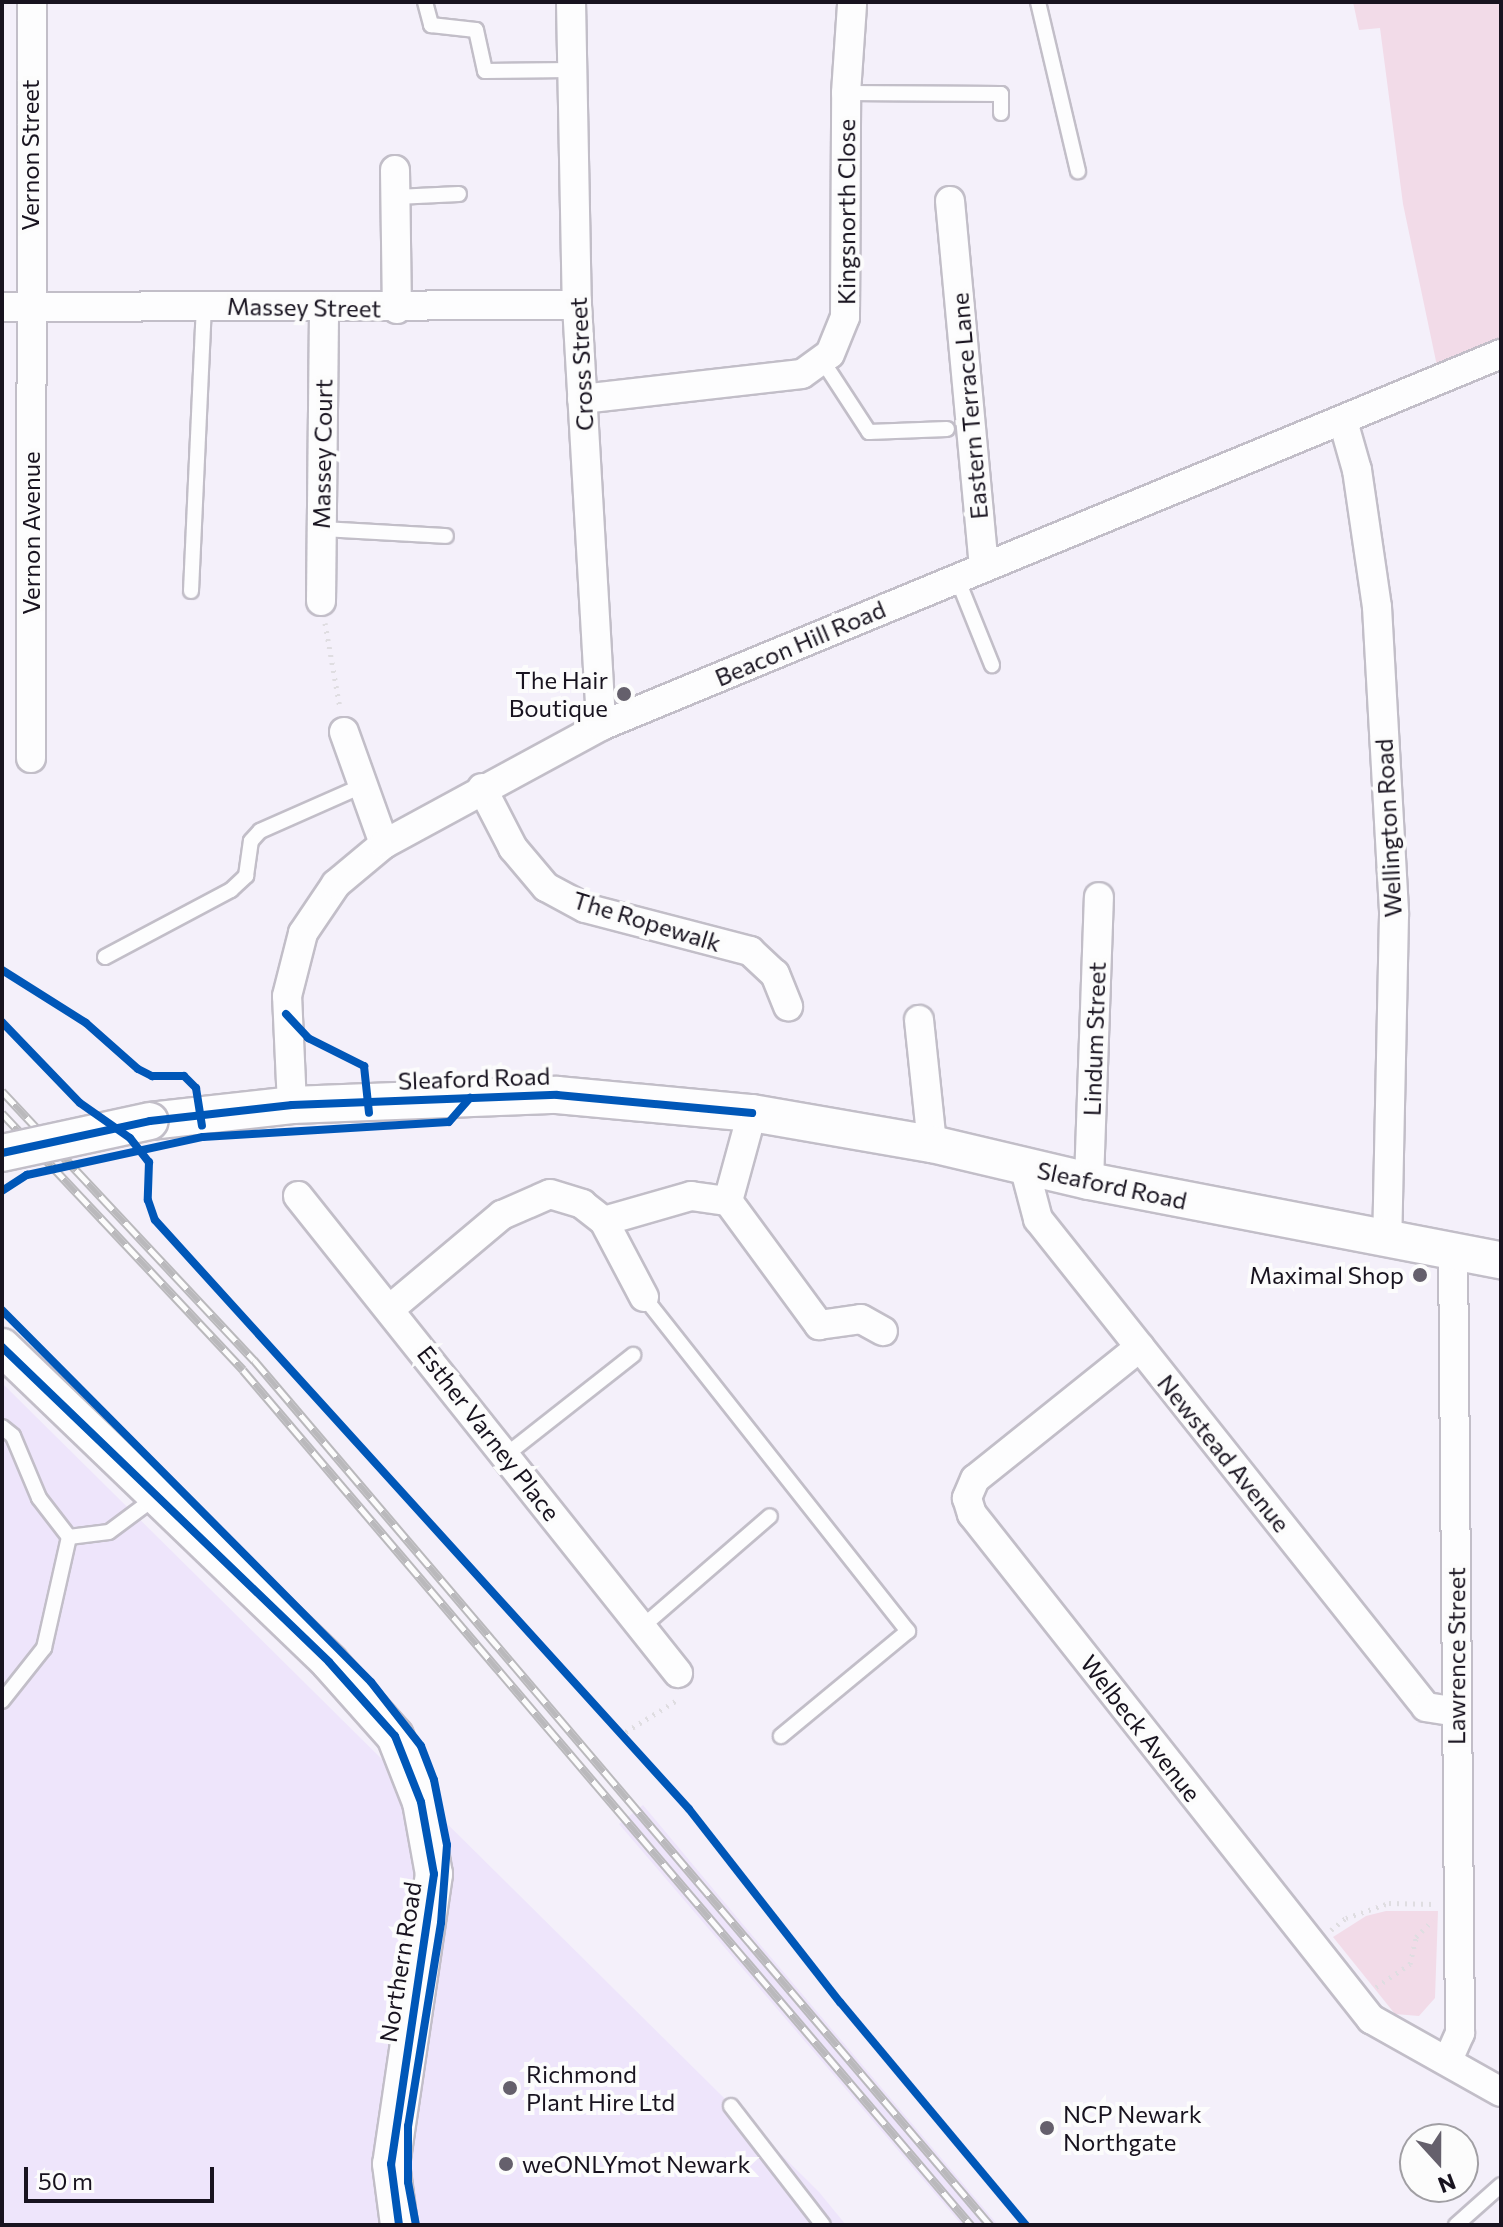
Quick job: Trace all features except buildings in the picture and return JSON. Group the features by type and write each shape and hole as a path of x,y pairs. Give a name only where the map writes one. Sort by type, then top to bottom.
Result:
{"street":[{"name":"Vernon Street","path":"31,308 32,2"},
{"name":"Cross Street","path":"571,2 577,305 601,726"},
{"name":"Kingsnorth Close","path":"822,360 830,354 845,317 846,93 852,4"},
{"path":"396,183 397,309"},
{"name":"Eastern Terrace Lane","path":"950,201 984,566"},
{"name":"Massey Street","path":"2,307 397,309 577,305"},
{"name":"Massey Court","path":"321,601 324,307"},
{"name":"Vernon Avenue","path":"31,308 31,758"},
{"name":"Beacon Hill Road","path":"292,1105 287,996 303,933 336,884 384,844 601,726 1501,354"},
{"path":"582,399 802,374 822,360"},
{"name":"Wellington Road","path":"1343,421 1357,470 1377,607 1392,884 1387,1239"},
{"path":"344,732 384,844"},
{"name":"The Ropewalk","path":"482,788 513,848 546,887 585,908 750,951 775,974 788,1007"},
{"name":"Lindum Street","path":"1089,1181 1099,897"},
{"path":"919,1020 932,1144"},
{"name":"Sleaford Road","path":"2,1153 71,1135 150,1121 292,1105 557,1095 752,1113 932,1144 1089,1181 1501,1260"},
{"path":"728,1201 752,1113"},
{"path":"2,1172 28,1164 71,1135"},
{"name":"Newstead Avenue","path":"1024,1166 1038,1219 1426,1707 1456,1712"},
{"path":"391,1308 502,1215 550,1194 582,1204 604,1221 644,1297"},
{"name":"Esther Varney Place","path":"298,1196 391,1308 678,1673"},
{"path":"604,1221 691,1196 728,1201 819,1325 861,1319 883,1331"},
{"name":"Lawrence Street","path":"1448,2060 1460,2033 1453,1250"},
{"name":"Northern Road","path":"2,1347 329,1662 395,1736 421,1802 434,1874 391,2164 399,2225"},
{"name":"Welbeck Avenue","path":"1140,1347 975,1479 967,1498 972,1514 1358,2003 1384,2030 1448,2060 1501,2092"}],"lane":[{"path":"425,2 431,25 476,30 485,71 570,70"},
{"path":"1038,2 1078,171"},
{"path":"846,93 1001,94 1001,113"},
{"path":"396,183 459,194"},
{"path":"191,591 204,306"},
{"path":"822,360 869,432 947,429"},
{"path":"321,529 446,536"},
{"path":"957,578 992,665"},
{"path":"105,957 231,890 246,876 251,841 260,831 362,786"},
{"path":"644,1297 908,1631 781,1736"},
{"path":"506,1455 633,1355"},
{"path":"2,1427 13,1436 39,1498 69,1537"},
{"path":"69,1537 109,1532 156,1497"},
{"path":"642,1627 770,1516"},
{"path":"2,1701 44,1648 69,1537"},
{"path":"731,2106 823,2225"},
{"path":"1456,2225 1501,2185"}],"path":[{"path":"321,601 344,732"},
{"path":"619,1736 688,1694 678,1673"},
{"path":"608,1724 628,1746"},
{"path":"1312,1946 1346,1918 1389,1903 1459,1907"},
{"path":"1358,2003 1410,1964 1423,1926 1459,1907"}],"shaded area":[{"path":"1353,2 1501,2 1501,337 1437,366 1403,204 1380,28 1359,30"},
{"path":"2,1383 819,2192 846,2225 2,2225"},
{"path":"643,1805 998,2225 962,2225 619,1824"},
{"path":"1386,1911 1438,1911 1435,1998 1419,2016 1395,2014 1333,1937 1366,1916"}],"railway":[{"path":"2,1091 254,1360 990,2225"},
{"path":"2,1113 243,1370 971,2225"}],"cycle path":[{"path":"2,970 86,1023 138,1069 152,1076 184,1076 196,1088 202,1126"},
{"path":"286,1014 308,1038 364,1066 369,1113"},
{"path":"2,1022 80,1103 130,1138 149,1162 148,1200 155,1220 689,1809 840,2002 1026,2225"},
{"path":"2,1153 150,1121 292,1105 557,1095 752,1113"},
{"path":"2,1191 27,1175 203,1137 449,1122 470,1098"},
{"path":"2,1310 371,1682 421,1746 434,1780 447,1845 441,1923 408,2126 408,2182 416,2225"},
{"path":"2,1347 329,1662 395,1736 421,1802 434,1874 391,2164 399,2225"}],"place":[{"name":"The Hair Boutique","path":"624,694"},
{"name":"Maximal Shop","path":"1420,1275"},
{"name":"Richmond Plant Hire Ltd","path":"510,2088"},
{"name":"NCP Newark Northgate","path":"1047,2128"},
{"name":"weONLYmot Newark","path":"506,2164"}]}
